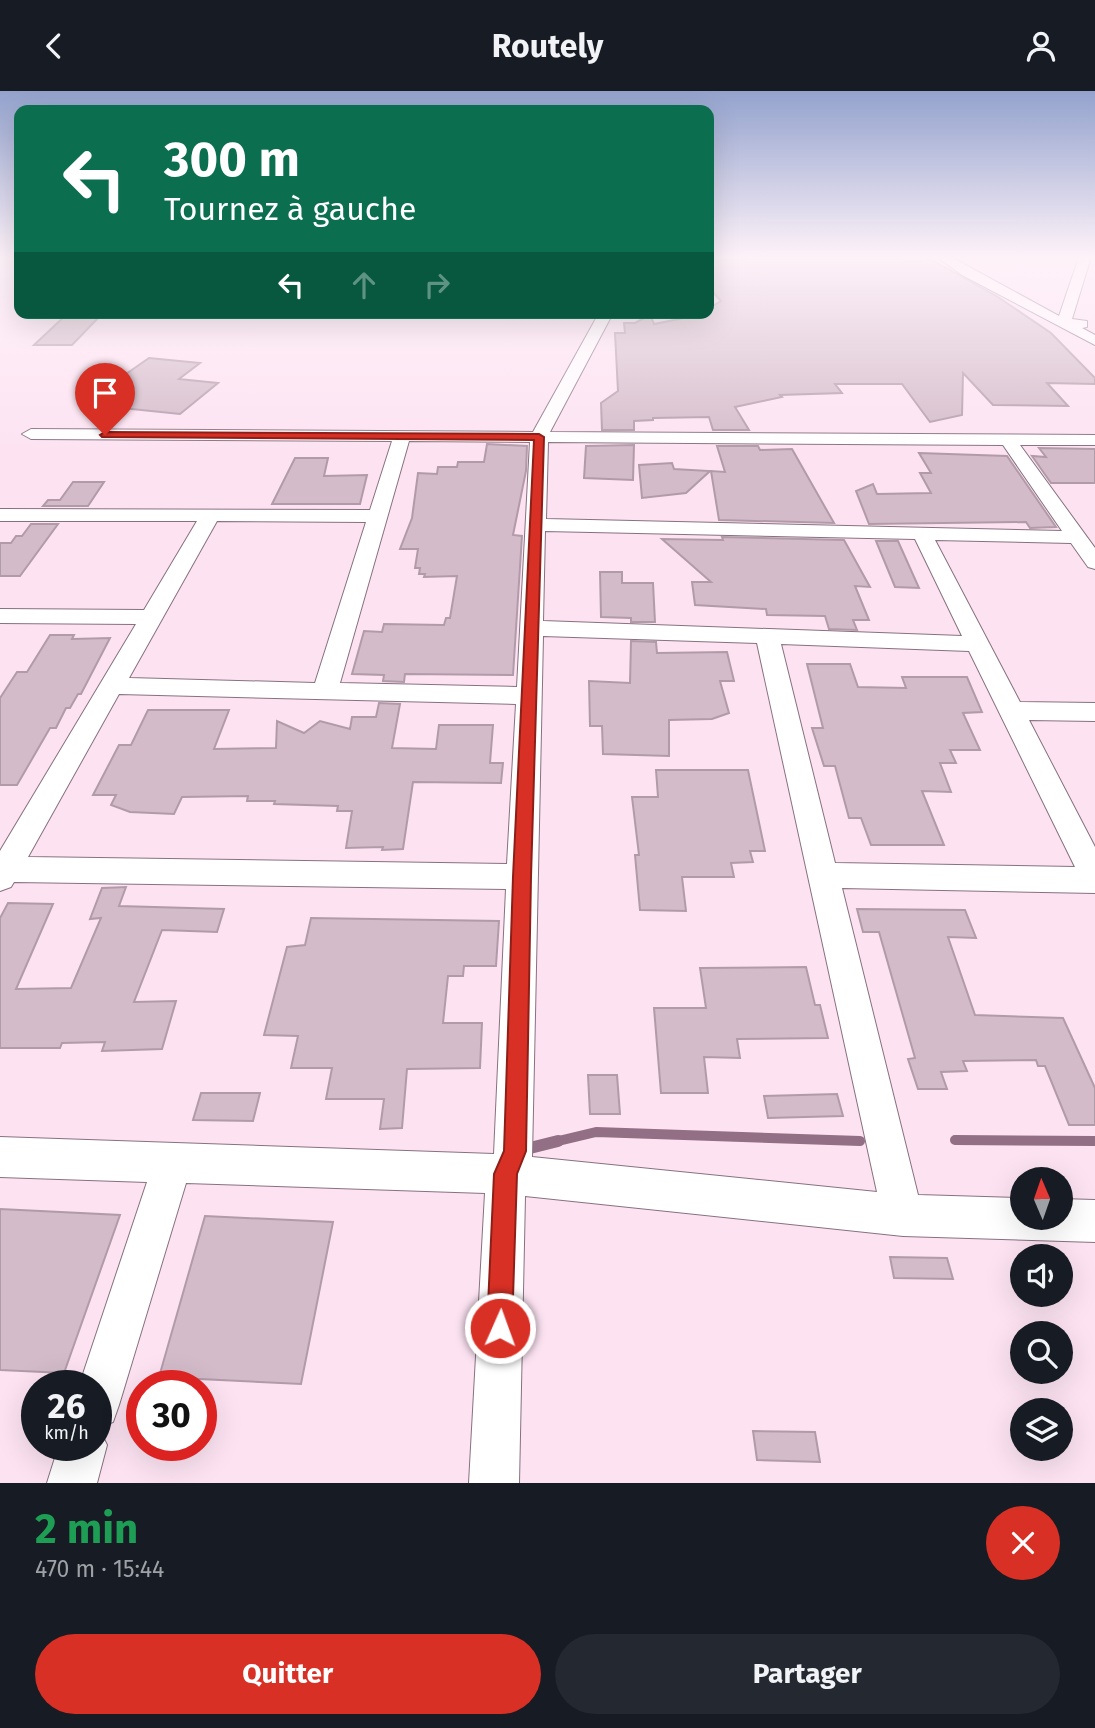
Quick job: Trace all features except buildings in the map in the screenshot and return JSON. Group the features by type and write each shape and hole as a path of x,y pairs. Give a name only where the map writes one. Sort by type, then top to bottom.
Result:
{"street":[{"path":"494,1483 506,1174 515,1151 522,877 539,437 601,322"},
{"path":"1064,323 1095,324"},
{"path":"1064,323 1095,341"},
{"path":"31,434 1095,440"},
{"path":"325,691 402,436"},
{"path":"1008,440 1095,563"},
{"path":"0,515 379,516"},
{"path":"2,872 210,516"},
{"path":"535,525 1077,537"},
{"path":"824,875 1095,878 922,534"},
{"path":"0,616 153,617"},
{"path":"532,628 978,644"},
{"path":"768,636 903,1215"},
{"path":"112,686 529,696"},
{"path":"1011,711 1095,712"},
{"path":"2,872 522,877"},
{"path":"0,1157 506,1174 903,1215 1095,1221"},
{"path":"107,1370 173,1161"},
{"path":"72,1483 78,1461"}],"waterway":[{"path":"550,1143 596,1132 860,1141"},
{"path":"955,1140 1095,1141"},
{"path":"550,1143 558,1141"},
{"path":"522,1150 550,1143"}],"route":[{"path":"105,435 539,437 522,877 515,1151 506,1174 500,1328"}]}
